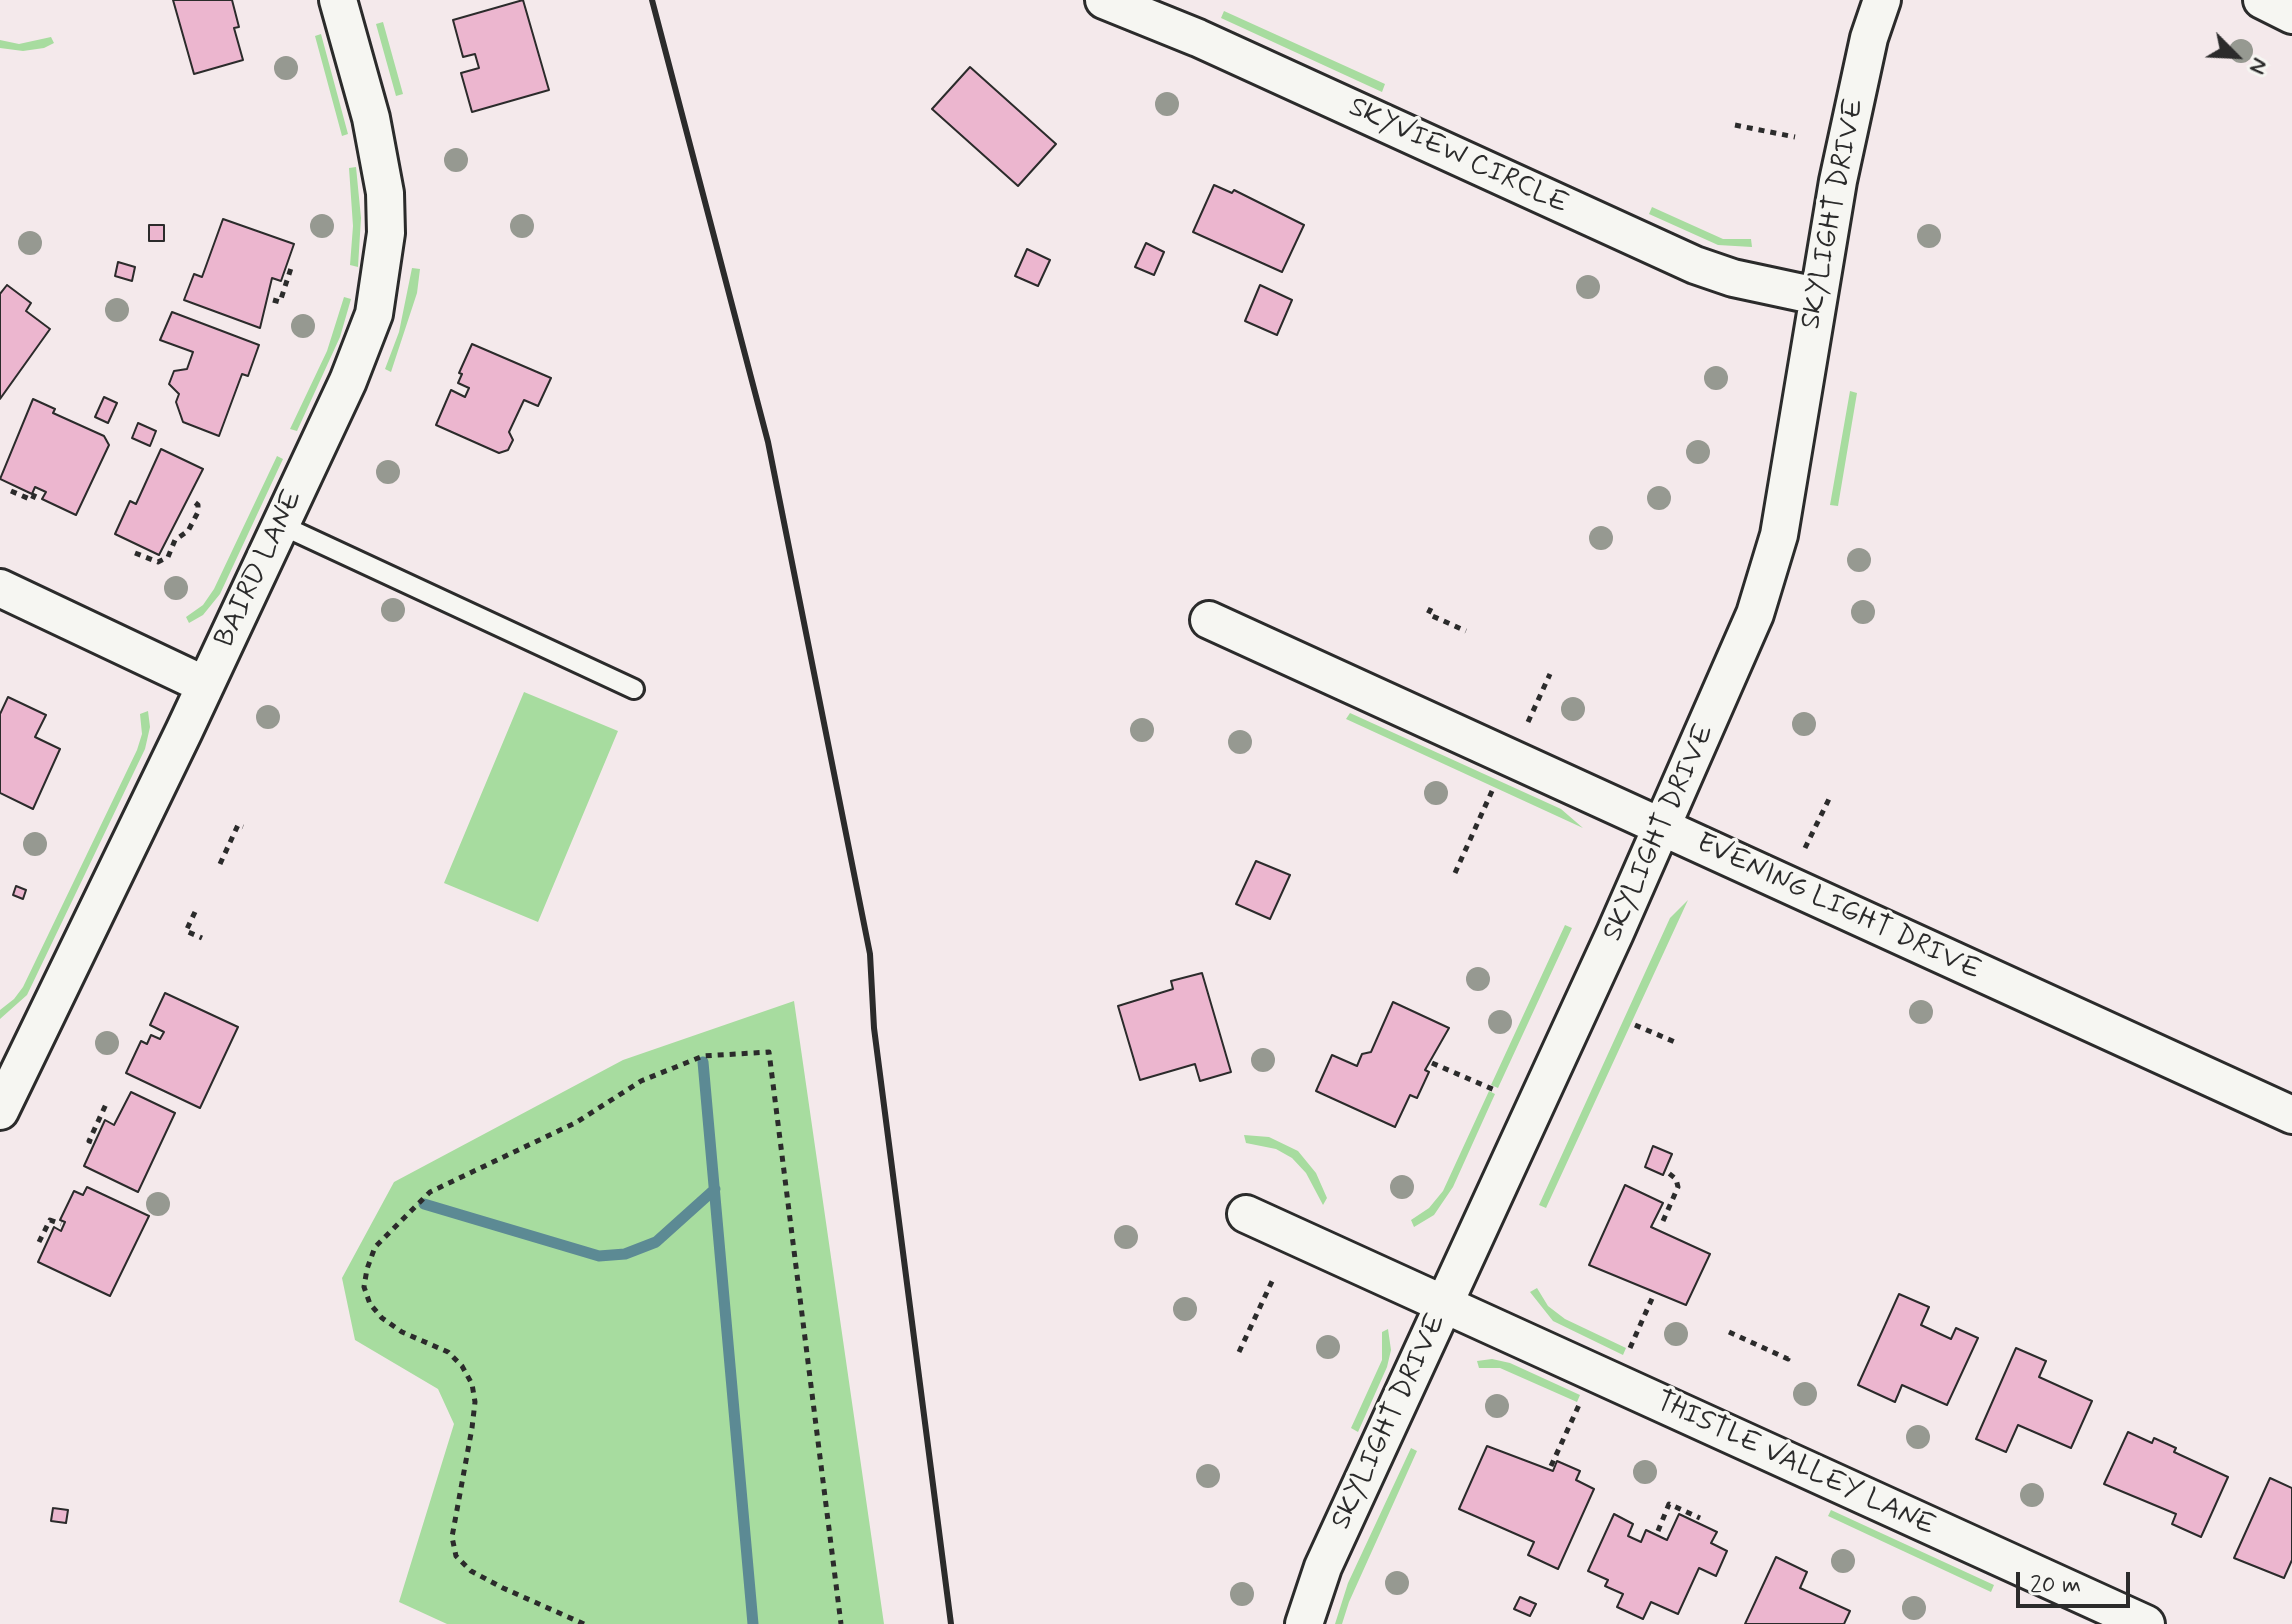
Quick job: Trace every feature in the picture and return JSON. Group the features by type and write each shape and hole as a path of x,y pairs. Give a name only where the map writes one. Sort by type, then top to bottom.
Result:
{"street":[{"name":"BAIRD LANE","path":"5,1088 281,525 352,372 380,288 385,193 371,118 338,0"},
{"name":"SKYVIEW CIRCLE","path":"1104,0 1213,45 1695,265 1733,278 1817,296"},
{"name":"SKYLIGHT DRIVE","path":"1304,1624 1323,1567 1743,647 1779,535 1817,296 1850,119 1882,0"},
{"path":"2262,0 2292,15"},
{"path":"0,588 205,685"},
{"name":"EVENING LIGHT DRIVE","path":"1209,620 2292,1115"},
{"name":"THISTLE VALLEY LANE","path":"1246,1214 2146,1624"}],"lane":[{"path":"281,525 634,689"}],"path":[{"path":"1735,125 1795,137"},
{"path":"273,300 280,302 292,265"},
{"path":"11,491 32,500 37,489"},
{"path":"135,553 158,562 168,557 175,540 188,531 198,512 198,505 192,500"},
{"path":"1431,608 1428,614 1466,631"},
{"path":"1528,722 1550,674"},
{"path":"1455,873 1492,791"},
{"path":"1805,848 1829,799"},
{"path":"220,864 238,825 243,827"},
{"path":"195,912 186,931 202,938"},
{"path":"1635,1025 1675,1042"},
{"path":"584,1624 503,1588 471,1571 456,1556 452,1537 472,1428 475,1402 472,1384 462,1366 448,1352 402,1332 382,1318 370,1304 364,1287 367,1269 375,1247 430,1192 577,1122 641,1081 703,1056 769,1052 841,1624"},
{"path":"1432,1063 1497,1091"},
{"path":"92,1142 89,1141 107,1102"},
{"path":"1663,1221 1678,1187 1676,1179 1666,1171"},
{"path":"39,1242 50,1220 61,1224"},
{"path":"1239,1352 1274,1277"},
{"path":"1626,1356 1654,1294"},
{"path":"1729,1332 1788,1359 1789,1355"},
{"path":"1551,1466 1583,1396"},
{"path":"1658,1531 1669,1504 1700,1518"}],"green space":[{"path":"1224,11 1385,84 1382,92 1221,18"},
{"path":"383,22 403,94 396,96 376,24"},
{"path":"321,34 348,134 342,136 315,36"},
{"path":"51,37 54,43 44,48 23,51 0,48 0,40 19,44"},
{"path":"356,167 361,218 358,267 350,265 353,226 349,168"},
{"path":"1652,207 1723,239 1751,239 1752,247 1718,245 1649,214"},
{"path":"412,268 420,269 417,293 391,372 385,369 399,332"},
{"path":"344,297 351,299 340,337 297,431 290,429 327,351"},
{"path":"1850,391 1857,393 1838,506 1830,505"},
{"path":"277,456 283,459 220,594 203,615 189,623 186,617 203,605 214,589"},
{"path":"524,692 618,731 538,922 444,883"},
{"path":"148,711 150,727 145,749 27,995 0,1019 0,1010 23,987 137,750 142,734 140,714"},
{"path":"1350,713 1561,809 1583,828 1346,719"},
{"path":"1688,900 1546,1208 1539,1205 1670,918"},
{"path":"1565,925 1572,928 1498,1088 1491,1085"},
{"path":"794,1001 884,1624 447,1624 399,1602 454,1424 438,1389 355,1340 342,1278 394,1182 623,1060"},
{"path":"1489,1091 1495,1094 1453,1187 1434,1215 1414,1227 1411,1220 1429,1208 1443,1191"},
{"path":"1244,1135 1269,1137 1298,1151 1316,1173 1327,1198 1323,1205 1306,1173 1292,1158 1276,1149 1246,1143"},
{"path":"1537,1288 1548,1306 1565,1319 1626,1348 1623,1355 1553,1321 1530,1292"},
{"path":"1388,1329 1391,1350 1387,1367 1358,1432 1351,1428 1382,1360 1382,1332"},
{"path":"1492,1359 1510,1363 1580,1395 1577,1402 1500,1368 1479,1368 1477,1361"},
{"path":"1411,1448 1417,1451 1342,1624 1335,1624 1348,1583"},
{"path":"1831,1510 1994,1585 1991,1592 1828,1516"}],"building":[{"path":"173,0 232,0 239,27 234,28 243,60 194,74"},
{"path":"523,0 549,90 472,112 461,73 479,68 475,54 463,57 453,20"},
{"path":"970,67 1056,144 1018,186 932,109"},
{"path":"1214,185 1232,193 1234,190 1304,225 1282,272 1193,232"},
{"path":"223,219 294,244 281,281 272,278 260,328 184,300 194,274 202,277"},
{"path":"149,225 164,225 164,241 149,241"},
{"path":"1146,243 1164,252 1154,275 1135,267"},
{"path":"1027,249 1050,260 1038,286 1015,276"},
{"path":"118,262 135,267 132,281 115,276"},
{"path":"7,285 31,303 26,311 50,329 0,399 0,294"},
{"path":"1260,285 1292,300 1277,335 1245,321"},
{"path":"172,312 259,345 248,376 242,374 219,436 183,422 176,402 179,394 169,384 174,371 187,369 193,352 160,340"},
{"path":"472,344 551,378 538,406 524,400 509,432 513,440 508,450 499,453 436,425 451,390 465,397 469,388 458,383 462,374 459,373"},
{"path":"104,397 117,403 108,423 95,417"},
{"path":"33,399 55,409 53,413 104,436 109,445 76,515 42,499 46,492 35,487 32,494 0,479"},
{"path":"138,423 156,431 150,446 132,438"},
{"path":"161,449 203,469 159,555 115,534 130,501 136,504"},
{"path":"8,697 46,715 35,737 60,749 33,809 0,793 0,714"},
{"path":"1256,861 1290,875 1270,919 1236,904"},
{"path":"16,886 26,890 23,899 13,895"},
{"path":"1202,973 1231,1072 1200,1081 1195,1064 1140,1080 1118,1006 1173,989 1171,981"},
{"path":"165,993 238,1027 200,1108 126,1073 141,1041 147,1044 151,1035 160,1039 164,1032 150,1025"},
{"path":"1393,1002 1449,1028 1425,1070 1429,1072 1417,1098 1410,1095 1395,1127 1316,1091 1332,1055 1357,1066 1362,1054 1371,1052"},
{"path":"131,1092 175,1113 138,1192 84,1166 105,1120 114,1125"},
{"path":"1653,1146 1672,1154 1663,1175 1645,1167"},
{"path":"1625,1185 1663,1203 1651,1227 1710,1254 1686,1305 1589,1265"},
{"path":"87,1187 149,1216 110,1296 38,1262 54,1227 61,1231 65,1222 60,1220 74,1191 83,1195"},
{"path":"1899,1294 1929,1307 1921,1325 1951,1339 1956,1328 1978,1338 1947,1405 1902,1385 1895,1402 1858,1385"},
{"path":"2016,1348 2046,1361 2039,1377 2092,1401 2071,1448 2018,1425 2006,1452 1976,1439"},
{"path":"2128,1432 2152,1443 2154,1438 2176,1448 2174,1452 2228,1477 2201,1537 2172,1524 2176,1514 2104,1484"},
{"path":"1487,1446 1553,1471 1557,1461 1580,1471 1576,1480 1594,1489 1558,1569 1528,1555 1534,1542 1459,1509"},
{"path":"2270,1478 2292,1488 2292,1560 2284,1578 2234,1558"},
{"path":"53,1508 68,1510 66,1523 51,1521"},
{"path":"1614,1514 1633,1524 1628,1536 1641,1542 1646,1530 1667,1540 1679,1514 1717,1532 1711,1543 1727,1551 1716,1576 1699,1568 1678,1614 1651,1602 1643,1619 1617,1607 1623,1594 1605,1586 1608,1580 1588,1571"},
{"path":"1776,1557 1807,1572 1800,1588 1850,1611 1844,1624 1745,1624"},
{"path":"1520,1597 1536,1604 1530,1616 1514,1609"}],"waterway":[{"path":"703,1062 753,1624"},
{"path":"424,1204 599,1256 625,1254 656,1242 715,1189"}],"railway":[{"path":"652,0 768,442 870,954 874,1028 951,1624"}]}
